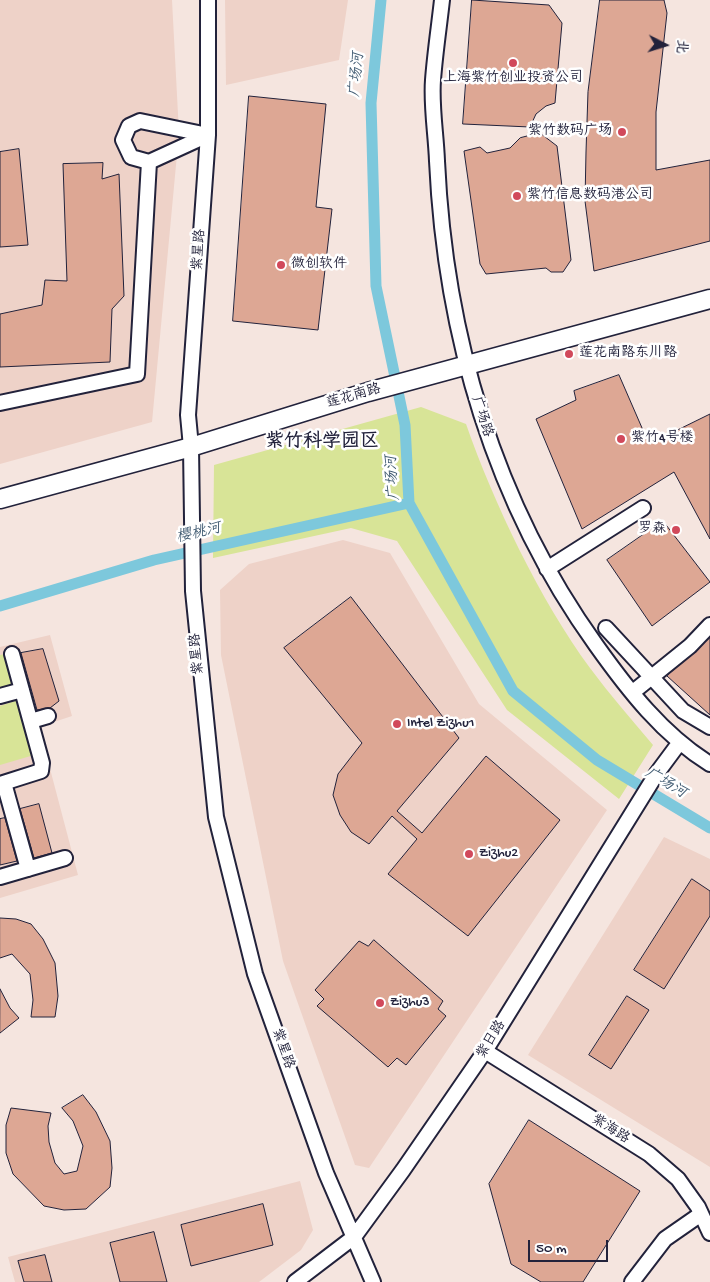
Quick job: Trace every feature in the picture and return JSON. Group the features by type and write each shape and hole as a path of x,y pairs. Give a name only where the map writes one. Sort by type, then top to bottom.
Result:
{"main road":[{"name":"莲花南路","path":"0,499 191,447 368,392 466,367 710,299"}],"street":[{"name":"紫星路","path":"208,0 208,135 188,415 191,447 193,591 203,705 218,826 255,974 326,1173 373,1282"},
{"name":"广场路","path":"442,0 433,82 439,212 447,274 466,367 491,448 547,569 577,619 660,724 680,742 710,764"},
{"path":"140,121 208,135 149,162 131,157 123,140 130,126 140,121"},
{"path":"0,403 137,374 149,162"},
{"path":"547,569 643,508"},
{"path":"633,692 690,646 710,625"},
{"path":"606,628 683,711 710,727"},
{"path":"12,654 42,763 41,771 2,784 28,869"},
{"path":"0,696 22,690"},
{"path":"31,721 48,716"},
{"name":"紫日路","path":"295,1282 354,1238 485,1052 630,815 680,742"},
{"path":"0,876 65,858"},
{"name":"紫海路","path":"485,1052 649,1154 678,1179 701,1214 710,1233"},
{"path":"632,1282 664,1239 701,1214"}],"shaded area":[{"path":"0,0 172,0 179,133 152,422 0,464"},
{"path":"225,0 348,0 339,60 226,85"},
{"path":"343,540 390,553 479,704 607,810 369,1168 355,1165 283,961 221,655 220,590 249,564"},
{"path":"50,635 72,716 39,727 78,875 0,898 0,647"},
{"path":"664,837 710,859 710,1167 528,1055"},
{"path":"300,1181 313,1230 301,1250 259,1282 15,1282 8,1257"}],"green space":[{"path":"421,407 466,424 504,518 553,612 590,668 653,745 619,799 507,710 397,541 351,528 213,558 214,465"},
{"path":"6,654 14,684 0,688 0,655"},
{"path":"18,700 34,755 0,765 0,706"}],"building":[{"name":"上海紫竹创业投资公司","path":"472,0 549,5 562,23 555,103 546,106 536,114 530,127 463,124"},
{"name":"紫竹数码广场","path":"600,0 664,0 667,13 656,112 656,170 710,160 710,241 594,271 585,201 586,152 588,92"},
{"name":"微创软件","path":"249,96 326,104 316,207 332,209 318,330 233,321"},
{"name":"紫竹信息数码港公司","path":"540,133 557,146 571,260 563,272 551,272 546,268 486,274 480,264 464,151 480,147 487,153 510,148 520,138"},
{"path":"19,149 28,245 0,247 0,152"},
{"path":"103,163 102,179 119,174 124,296 112,309 110,362 0,367 0,314 42,305 45,280 67,281 63,164"},
{"path":"619,375 649,444 710,414 710,539 674,472 582,529 536,419 576,400 574,391"},
{"path":"663,521 710,582 652,626 607,560"},
{"path":"351,597 459,738 397,811 422,833 486,756 560,820 468,936 388,874 417,839 392,816 369,844 351,832 340,815 333,795 338,774 362,743 284,648"},
{"path":"710,638 710,715 667,676"},
{"path":"43,649 59,701 50,708 37,710 21,653"},
{"path":"39,804 52,853 34,858 20,809"},
{"path":"5,818 17,861 0,865 0,819"},
{"path":"692,879 710,891 710,916 664,989 634,970"},
{"path":"0,918 16,919 31,924 43,939 55,963 58,996 55,1017 31,1017 33,1000 30,974 12,954 0,958"},
{"name":"Zizhu3","path":"374,940 443,1001 438,1009 446,1016 406,1065 397,1058 388,1067 317,1006 324,999 315,990 359,941 368,946"},
{"path":"0,989 10,1008 19,1018 0,1033"},
{"path":"627,996 649,1010 611,1069 589,1055"},
{"path":"83,1095 96,1112 110,1141 112,1168 110,1187 86,1209 64,1210 44,1206 13,1174 6,1153 6,1125 11,1108 51,1113 48,1126 49,1142 55,1163 64,1174 77,1171 83,1146 73,1121 62,1108"},
{"path":"529,1120 640,1191 583,1282 541,1282 511,1264 489,1184"},
{"path":"263,1204 273,1245 191,1266 181,1225"},
{"path":"154,1232 167,1282 120,1282 110,1243"},
{"path":"45,1255 52,1282 24,1282 18,1261"}],"waterway":[{"name":"广场河","path":"381,0 371,103 376,286 405,425 409,503 513,691 597,760 710,828"},
{"name":"樱桃河","path":"0,606 154,560 409,503"}],"place":[{"name":"上海紫竹创业投资公司","path":"513,63"},
{"name":"紫竹数码广场","path":"622,132"},
{"name":"紫竹信息数码港公司","path":"517,196"},
{"name":"微创软件","path":"281,265"},
{"name":"莲花南路东川路","path":"569,354"},
{"name":"紫竹4号楼","path":"621,439"},
{"name":"罗森","path":"676,530"},
{"name":"Intel Zizhu1","path":"397,724"},
{"name":"Zizhu2","path":"469,854"},
{"name":"Zizhu3","path":"380,1003"}],"district":[{"name":"紫竹科学园区","path":"322,443"}]}
